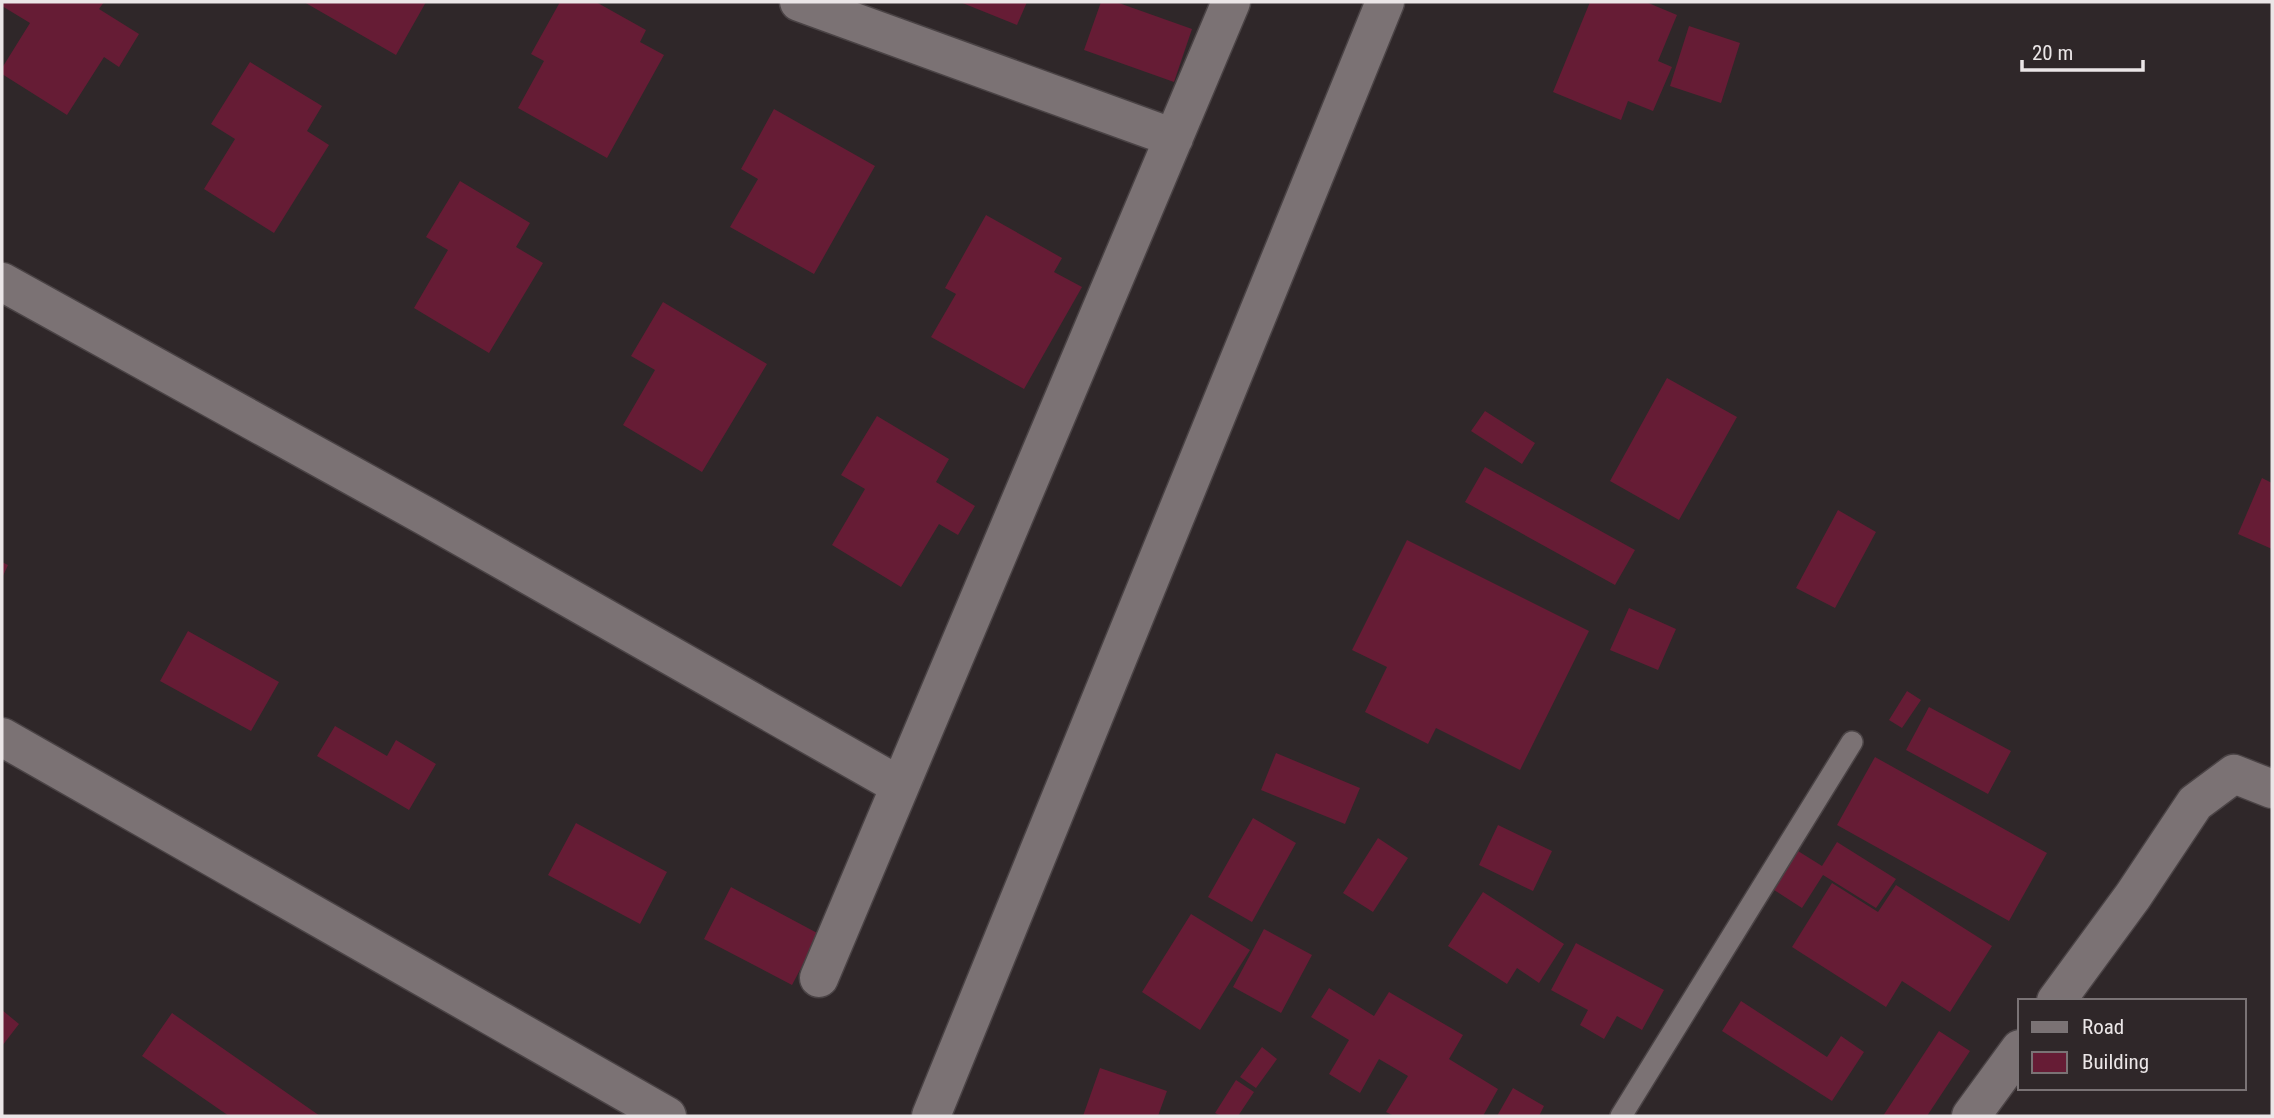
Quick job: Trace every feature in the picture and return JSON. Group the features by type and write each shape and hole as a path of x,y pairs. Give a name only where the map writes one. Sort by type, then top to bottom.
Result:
{"street":[{"path":"799,2 1174,138"},
{"path":"819,978 1231,2"},
{"path":"931,1116 1384,2"},
{"path":"2,282 428,517 900,786"},
{"path":"2,737 667,1116"},
{"path":"2057,999 2133,896 2194,803 2234,774 2272,789"},
{"path":"1971,1116 2018,1052"}],"lane":[{"path":"1621,1116 1852,742"}],"building":[{"path":"4,2 104,2 99,9 139,34 119,67 104,57 67,115 2,74 2,68 30,23 2,6"},
{"path":"304,2 426,2 396,55"},
{"path":"560,2 596,2 646,30 640,42 664,55 607,158 518,108 544,61 531,54"},
{"path":"960,2 1027,2 1017,25"},
{"path":"1101,2 1116,2 1192,29 1174,82 1084,50"},
{"path":"1590,2 1646,2 1677,15 1658,61 1672,67 1653,111 1628,101 1621,120 1553,92"},
{"path":"1689,26 1740,43 1721,103 1670,86"},
{"path":"250,62 322,106 307,131 329,145 274,233 204,189 235,139 211,124"},
{"path":"774,109 875,166 814,274 730,227 758,179 741,169"},
{"path":"460,181 530,223 516,247 543,263 489,353 414,308 448,250 426,237"},
{"path":"986,215 1062,258 1054,272 1082,287 1024,389 931,337 956,294 945,288"},
{"path":"663,302 767,364 702,472 623,425 655,370 631,356"},
{"path":"1667,378 1737,417 1679,520 1610,481"},
{"path":"1485,411 1535,443 1522,464 1471,431"},
{"path":"877,416 949,459 936,482 975,506 958,535 939,524 901,587 832,545 865,489 841,475"},
{"path":"1485,467 1635,550 1615,585 1465,502"},
{"path":"2262,478 2272,483 2272,549 2238,534"},
{"path":"1838,510 1876,532 1835,608 1796,588"},
{"path":"1407,540 1589,631 1520,770 1436,728 1428,744 1365,712 1387,667 1352,650"},
{"path":"2,562 8,565 2,578"},
{"path":"1629,608 1676,629 1658,670 1610,650"},
{"path":"188,631 279,682 251,731 160,681"},
{"path":"1907,691 1921,700 1902,728 1889,720"},
{"path":"1929,707 2011,751 1988,794 1906,750"},
{"path":"335,726 387,756 396,740 436,764 409,810 317,756"},
{"path":"1276,753 1360,788 1345,824 1261,790"},
{"path":"1875,757 2047,853 2009,921 1837,825"},
{"path":"1253,818 1296,843 1252,922 1208,897"},
{"path":"576,823 667,872 640,924 548,875"},
{"path":"1498,825 1552,851 1533,891 1479,865"},
{"path":"1378,838 1408,858 1373,912 1343,893"},
{"path":"1837,842 1896,879 1876,908 1823,875 1802,908 1774,890 1798,851 1822,866"},
{"path":"1832,883 1878,912 1896,885 1992,946 1950,1012 1902,981 1886,1007 1792,947"},
{"path":"731,887 819,934 792,985 704,939"},
{"path":"1483,892 1564,944 1539,983 1517,968 1507,984 1448,946"},
{"path":"1191,914 1250,950 1200,1030 1142,992"},
{"path":"1264,929 1312,955 1281,1013 1233,987"},
{"path":"1576,943 1664,990 1642,1030 1617,1016 1604,1039 1580,1025 1588,1010 1551,990"},
{"path":"1329,988 1374,1016 1389,992 1463,1035 1449,1059 1498,1089 1483,1116 1394,1116 1386,1112 1408,1076 1379,1059 1360,1093 1329,1074 1349,1040 1311,1017"},
{"path":"1741,1001 1827,1057 1841,1036 1864,1052 1832,1101 1722,1031"},
{"path":"2,1010 19,1024 2,1046"},
{"path":"172,1013 320,1116 229,1116 142,1056"},
{"path":"1939,1031 1970,1051 1927,1116 1883,1116"},
{"path":"1262,1047 1277,1059 1256,1088 1240,1077"},
{"path":"1100,1068 1167,1091 1158,1116 1083,1116"},
{"path":"1236,1080 1254,1092 1238,1116 1221,1116 1215,1113"},
{"path":"1513,1088 1544,1106 1539,1116 1497,1116"}]}
